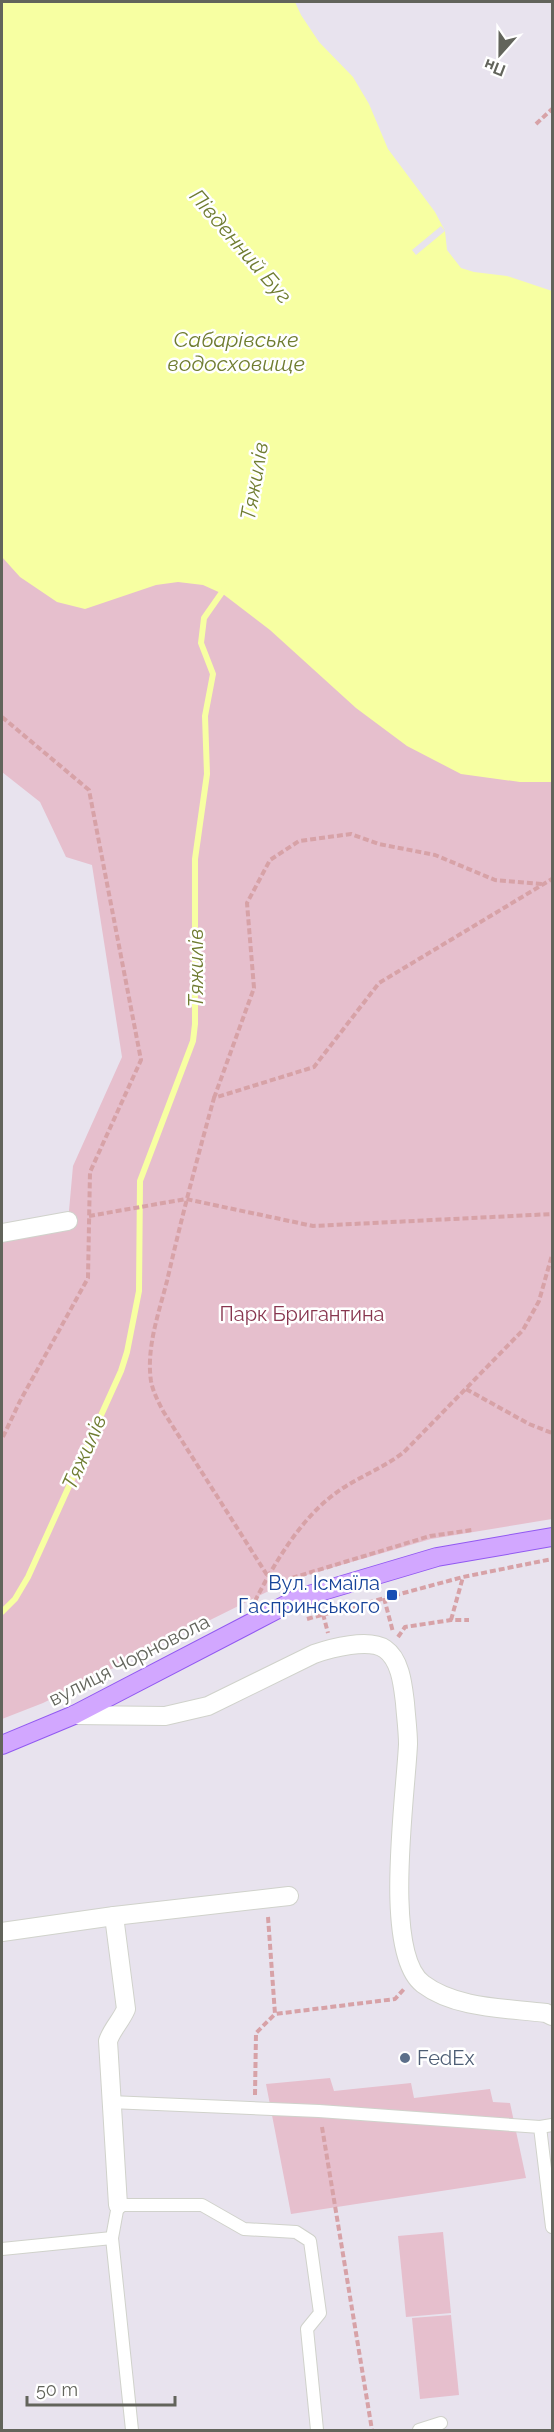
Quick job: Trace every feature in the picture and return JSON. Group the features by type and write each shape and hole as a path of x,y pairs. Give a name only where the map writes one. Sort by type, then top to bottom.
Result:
{"main road":[{"name":"вулиця Чорновола","path":"2,1745 74,1715 299,1598 436,1557 552,1537"}],"street":[{"path":"2,1233 68,1221"},
{"path":"74,1715 165,1716 208,1706 314,1654 332,1648 366,1644 385,1649 397,1664 403,1685 408,1742 399,1887 400,1928 408,1963 421,1983 445,1997 482,2005 546,2013 552,2016"},
{"path":"2,1932 114,1916 289,1896"},
{"path":"114,1916 126,2008 108,2041 118,2205"}],"lane":[{"path":"110,2102 319,2111 546,2126 552,2227"},
{"path":"132,2430 112,2238 118,2205 202,2205 244,2229 296,2232 310,2241 320,2313 307,2329 316,2430"},
{"path":"2,2248 112,2238"},
{"path":"419,2430 441,2423"}],"path":[{"path":"536,124 552,109"},
{"path":"2,717 89,790 141,1060 90,1172 88,1278 20,1401 2,1439"},
{"path":"267,1575 163,1411 151,1381 150,1360 154,1332 186,1199 214,1098 254,988 247,903 270,860 299,841 351,834 380,844 435,855 495,880 544,885"},
{"path":"214,1098 314,1067 379,983 552,879"},
{"path":"90,1216 186,1199 313,1226 552,1214"},
{"path":"240,1628 267,1575 311,1516 344,1487 389,1464 404,1452 523,1330 538,1301 552,1255"},
{"path":"466,1389 529,1424 552,1433"},
{"path":"307,1619 463,1577 552,1559"},
{"path":"451,1620 463,1577"},
{"path":"384,1598 393,1633"},
{"path":"394,1642 405,1628 451,1620 469,1620"},
{"path":"266,1898 275,2014"},
{"path":"255,2108 256,2033 275,2014 395,1999 416,1976"},
{"path":"319,2111 372,2430"}],"green space":[{"name":"Парк Бригантина","path":"2,527 218,552 520,782 552,782 552,1519 431,1539 293,1579 43,1703 2,1719 2,1237 68,1222 73,1166 122,1057 92,865 66,857 40,802 2,772"},
{"path":"330,2078 334,2091 411,2083 414,2098 490,2089 493,2102 510,2103 526,2178 291,2214 266,2084"},
{"path":"443,2232 451,2313 406,2317 398,2236"},
{"path":"451,2315 459,2395 420,2399 412,2318"}],"water":[{"name":"Сабарівське водосховище","path":"2,2 295,2 319,42 353,77 369,104 388,149 435,212 445,231 447,250 461,268 507,276 552,291 552,782 520,782 461,774 407,746 356,708 270,630 223,594 203,585 178,582 156,585 85,609 57,602 20,577 2,557"}],"pier":[{"path":"441,226 445,231 416,255 412,250"}],"waterway":[{"name":"Тяжилів","path":"2,1612 15,1599 28,1577 121,1371 127,1352 139,1291 140,1181 193,1041 195,1024 195,859 207,774 205,716 213,674 201,643 204,618 225,588"}],"place":[{"name":"Вул. Ісмаїла Гаспринського","path":"392,1595"},
{"name":"FedEx","path":"405,2058"}],"water label":[{"name":"Південний Буг","path":"241,246"}]}
